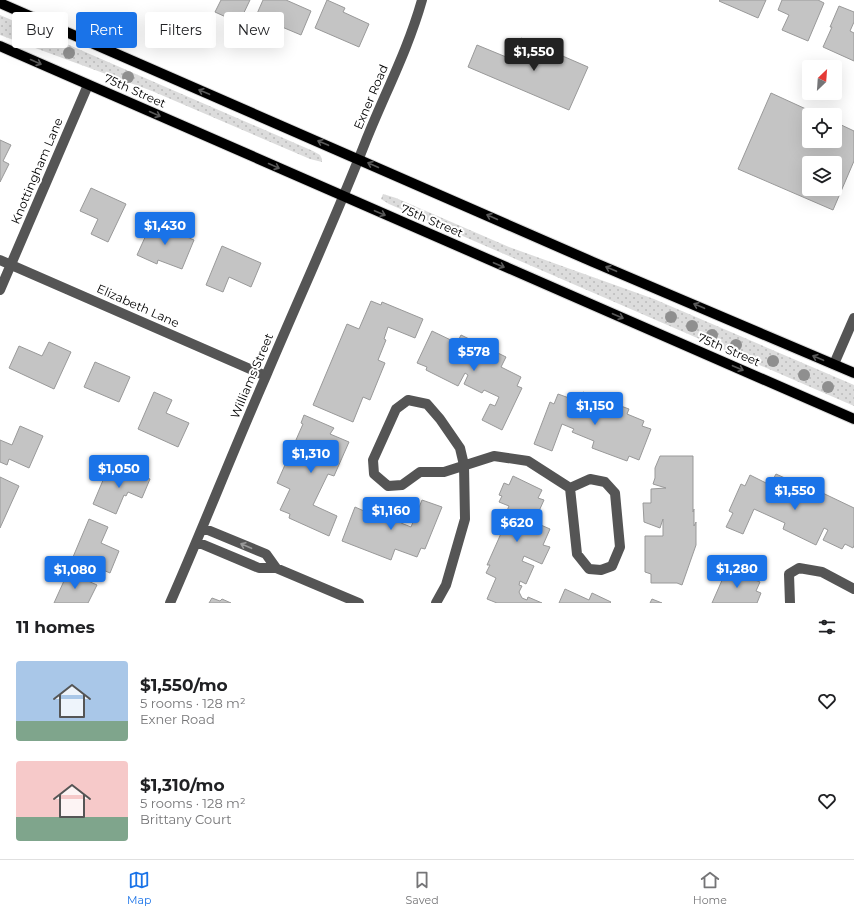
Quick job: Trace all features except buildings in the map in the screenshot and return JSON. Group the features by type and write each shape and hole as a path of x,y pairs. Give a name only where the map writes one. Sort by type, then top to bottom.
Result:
{"main road":[{"path":"0,3 593,262 854,373"},
{"name":"75th Street","path":"0,46 854,419"}],"street":[{"name":"Exner Road","path":"359,159 411,34 422,0"},
{"name":"Knottingham Lane","path":"0,290 88,85"},
{"name":"Williams Street","path":"170,603 359,159"},
{"name":"Elizabeth Lane","path":"0,260 266,376"},
{"path":"834,364 854,318"},
{"path":"436,603 446,585 465,519 464,465 460,448 440,419 427,404 408,400 396,409 373,460 374,474 388,486 402,485 420,472 444,472 464,465 494,456 528,461 570,488"},
{"path":"590,479 605,482 615,493 620,547 612,566 601,570 589,569 577,554 570,488 590,479"},
{"path":"203,528 266,554 276,568"},
{"path":"197,542 259,568 276,568 359,603"},
{"path":"790,603 789,574 799,568 822,572 854,590"}],"shaded area":[{"path":"0,15 12,20 12,39 0,35"},
{"path":"68,45 313,151 320,155 322,162 310,159 152,91 35,48 68,48"},
{"path":"383,194 396,198 509,247 654,299 854,385 854,406 389,204 381,199"}]}
